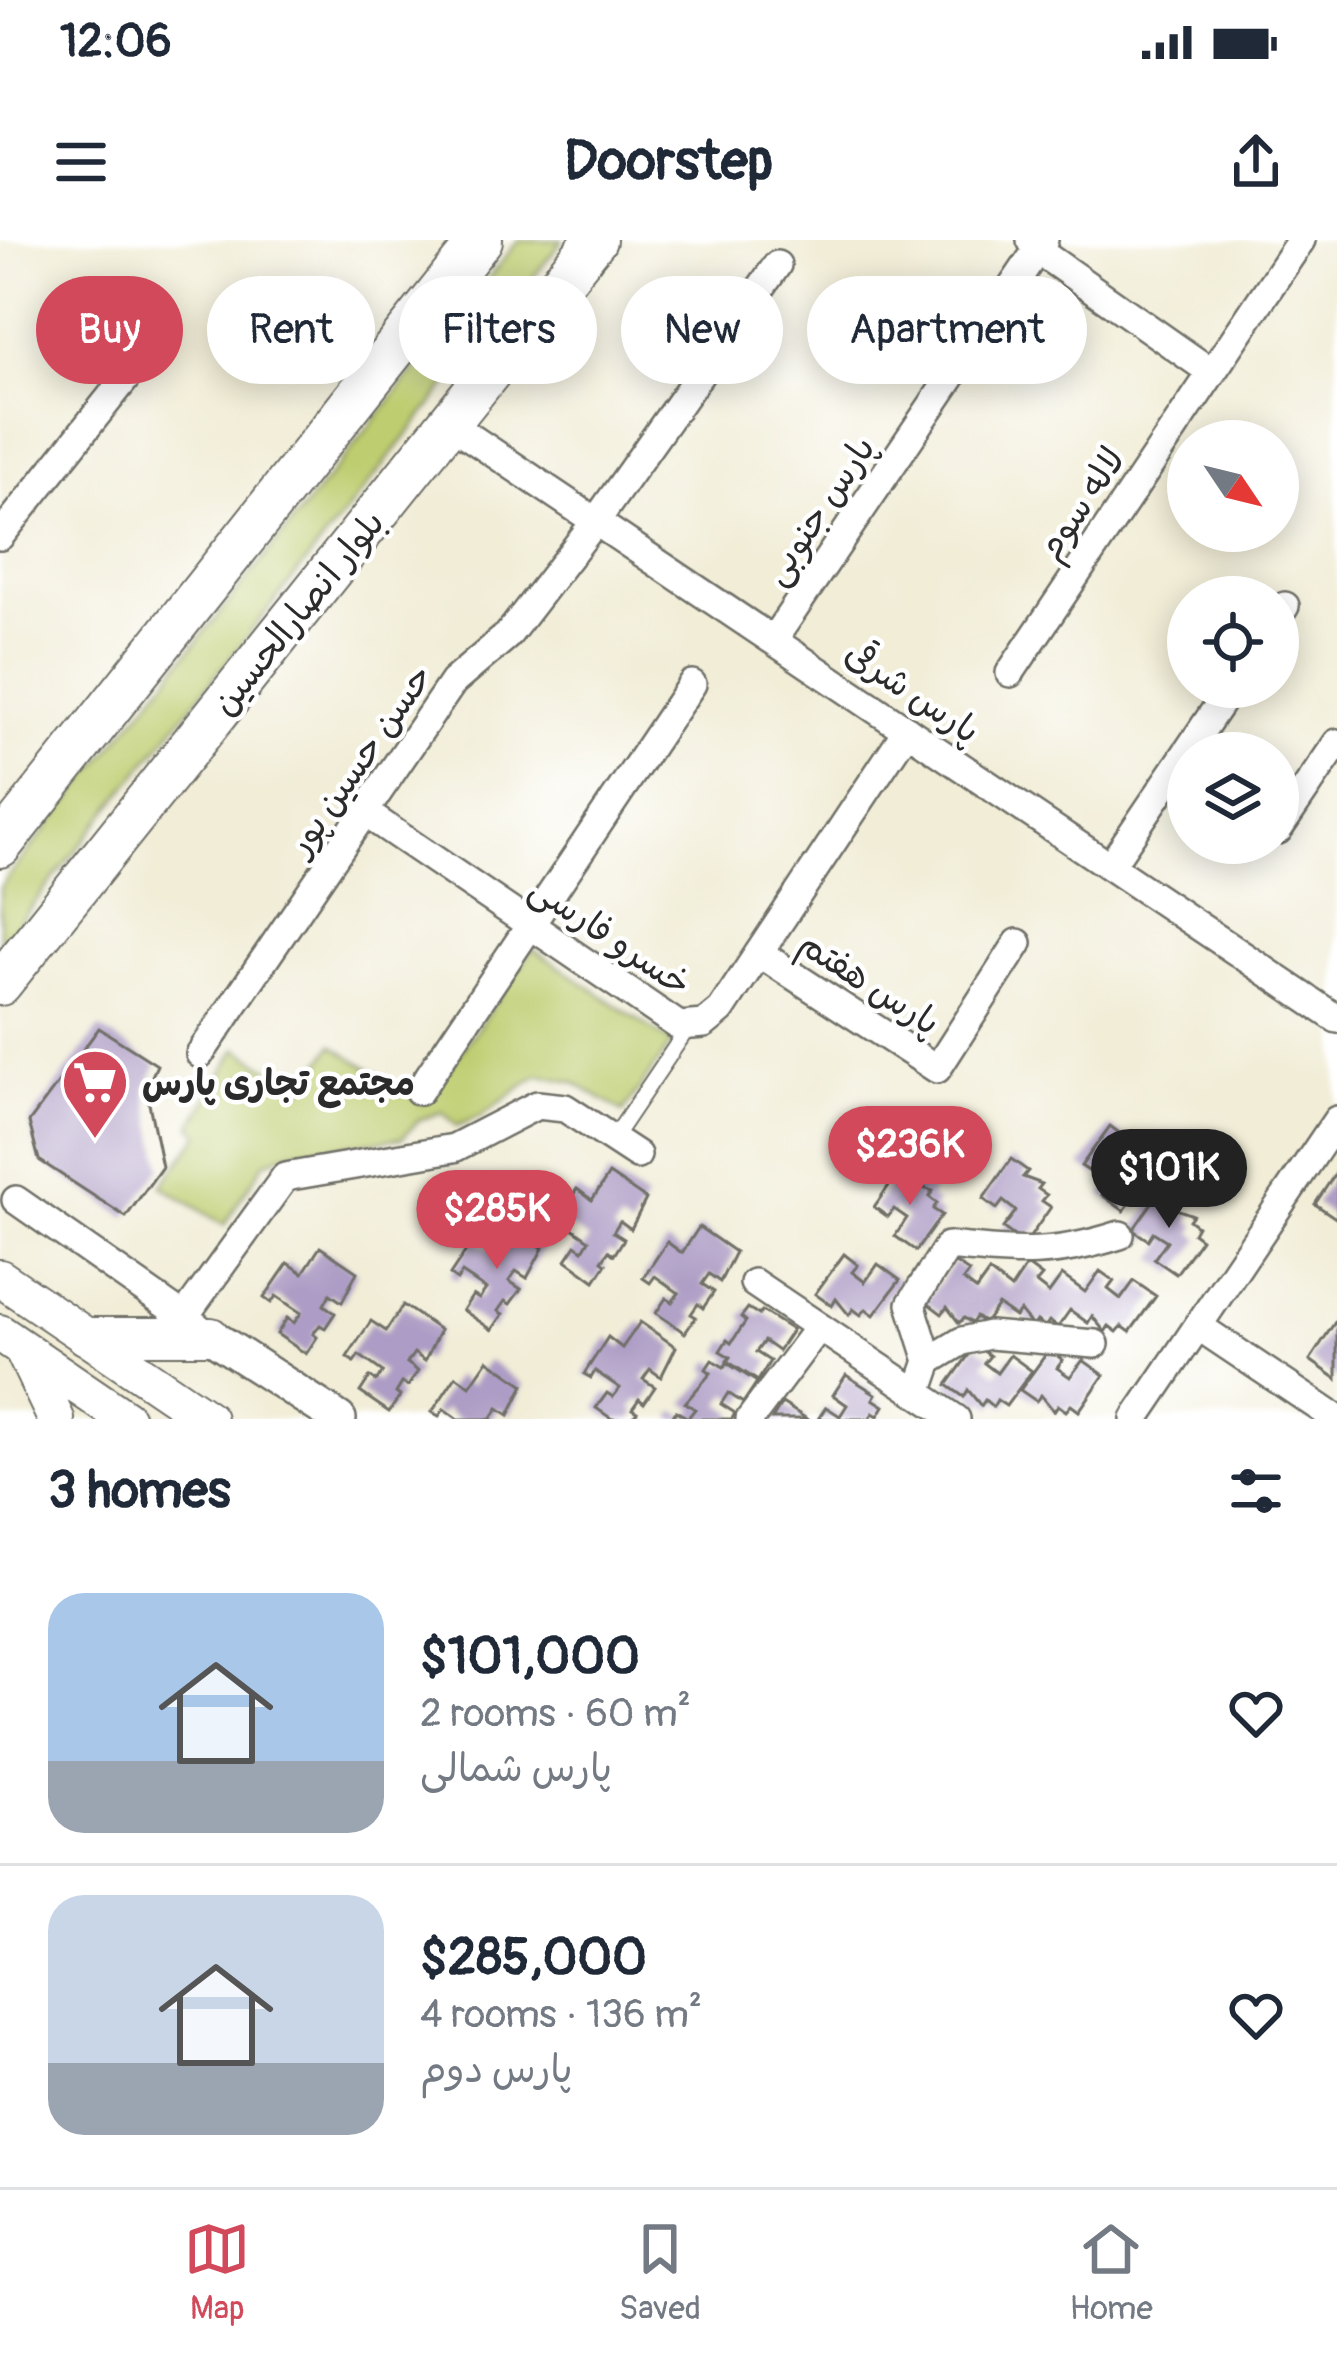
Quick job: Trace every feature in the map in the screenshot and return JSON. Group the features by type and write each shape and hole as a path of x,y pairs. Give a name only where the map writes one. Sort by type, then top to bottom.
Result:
{"main road":[{"path":"0,846 482,240"},
{"name":"بلوار انصارالحسین","path":"0,984 595,240"},
{"path":"0,1278 208,1419"},
{"path":"85,1336 197,1326"},
{"path":"11,1341 56,1419"},
{"path":"11,1341 126,1419"}],"street":[{"name":"لاله سوم","path":"1010,674 1301,240"},
{"path":"1037,243 1211,372"},
{"name":"پارس جنوبی","path":"773,640 1037,243"},
{"name":"حسن حسین پور","path":"200,1054 453,682 508,635 596,521 777,265"},
{"path":"0,536 121,384"},
{"name":"پارس شرقی","path":"449,423 1337,1018"},
{"path":"418,1091 692,684"},
{"path":"1110,866 1217,708"},
{"name":"خسرو فارسی","path":"364,812 679,1026 704,1024 721,1010 907,730"},
{"path":"1299,800 1337,743"},
{"name":"پارس هفتم","path":"759,953 937,1069 1018,943"},
{"path":"197,1326 285,1177 454,1148 537,1105 565,1108 637,1155"},
{"path":"1135,1419 1337,1120"},
{"path":"16,1199 339,1419"},
{"path":"918,1393 929,1361 911,1304 948,1246 1021,1253 1069,1251 1120,1235"},
{"path":"754,1283 956,1419"},
{"path":"1198,1326 1337,1419"},
{"path":"750,1419 819,1327"},
{"path":"929,1361 962,1341 989,1335 1095,1344"}],"lane":[{"path":"613,1139 690,1025"}],"green space":[{"path":"519,240 563,240 534,276 490,276"},
{"path":"403,384 448,384 0,946 0,887"},
{"path":"533,949 672,1043 623,1112 573,1082 538,1075 481,1116 457,1126 442,1112 419,1120 402,1138 289,1152 264,1163 224,1225 162,1186 200,1134 192,1126 237,1048 302,1090 333,1045 424,1104"}],"building":[{"name":"مجتمع تجاری پارس","path":"99,1028 157,1065 146,1089 162,1167 126,1217 39,1160 29,1122"},
{"path":"1110,1126 1126,1138 1122,1144 1141,1151 1136,1157 1145,1163 1141,1168 1149,1175 1124,1211 1102,1195 1115,1178 1101,1168 1096,1176 1081,1166"},
{"path":"1011,1159 1028,1171 1023,1177 1042,1184 1038,1189 1047,1195 1042,1201 1051,1207 1025,1244 1003,1228 1016,1211 1003,1201 997,1209 983,1199"},
{"path":"902,1167 919,1178 914,1185 933,1191 929,1197 937,1203 933,1209 942,1215 916,1251 895,1236 907,1218 894,1209 888,1217 874,1207"},
{"path":"1337,1171 1337,1219 1315,1204"},
{"path":"609,1174 646,1199 631,1229 620,1221 613,1232 624,1239 614,1255 609,1251 602,1261 606,1264 595,1281 566,1260 576,1245 583,1250 589,1240 565,1223 560,1230 553,1225 577,1189 592,1200"},
{"path":"1161,1190 1178,1201 1173,1208 1193,1215 1189,1220 1197,1226 1193,1233 1201,1239 1176,1274 1154,1259 1167,1241 1153,1232 1148,1240 1133,1230"},
{"path":"506,1224 543,1248 527,1278 516,1271 509,1281 521,1289 510,1304 505,1301 492,1330 463,1310 473,1295 479,1299 486,1289 462,1273 457,1280 450,1275 474,1239 489,1249"},
{"path":"699,1227 735,1252 720,1282 709,1274 702,1284 714,1292 703,1308 698,1304 685,1333 656,1313 666,1298 672,1302 679,1293 655,1276 650,1283 643,1278 667,1242 682,1253"},
{"path":"320,1247 357,1272 342,1302 330,1294 324,1305 335,1313 325,1328 320,1325 313,1334 317,1337 306,1354 277,1334 287,1318 294,1323 301,1313 276,1296 271,1303 264,1298 288,1263 303,1273"},
{"path":"844,1254 858,1265 852,1272 865,1282 878,1264 900,1280 874,1315 853,1309 849,1315 836,1299 832,1306 815,1294"},
{"path":"954,1262 969,1272 963,1280 976,1290 989,1272 1011,1289 1027,1265 1042,1276 1036,1283 1049,1293 1062,1275 1085,1292 1100,1271 1114,1281 1108,1289 1121,1299 1134,1281 1156,1296 1130,1332 1109,1326 1105,1332 1092,1316 1088,1323 1070,1310 1058,1327 1037,1321 1033,1327 1020,1311 1015,1317 998,1305 985,1323 976,1317 972,1323 964,1318 959,1323 947,1307 942,1314 926,1302"},
{"path":"403,1305 440,1330 425,1361 414,1353 407,1363 418,1371 408,1386 402,1383 389,1412 360,1392 370,1377 376,1381 383,1372 359,1355 354,1362 347,1357 371,1321 386,1331"},
{"path":"748,1308 792,1330 778,1351 764,1341 756,1352 770,1361 758,1381 720,1351 746,1321 741,1317"},
{"path":"1337,1319 1337,1379 1310,1360"},
{"path":"640,1322 676,1347 661,1377 650,1369 643,1379 655,1387 644,1403 639,1399 632,1419 612,1419 596,1408 607,1393 613,1397 620,1388 595,1371 591,1378 584,1374 608,1337 622,1348"},
{"path":"976,1345 990,1356 984,1363 997,1373 1010,1355 1032,1371 1006,1406 997,1400 993,1407 985,1400 981,1406 968,1390 964,1397 947,1385"},
{"path":"1049,1350 1063,1360 1057,1368 1070,1377 1083,1360 1104,1375 1079,1411 1058,1405 1054,1411 1041,1395 1036,1401 1020,1390"},
{"path":"488,1360 524,1385 509,1415 498,1408 491,1419 458,1419 444,1409 439,1416 432,1412 456,1376 470,1386"},
{"path":"712,1360 724,1367 727,1363 757,1382 743,1403 728,1393 721,1404 735,1413 732,1419 671,1419 676,1411 688,1418 695,1409 685,1403 711,1373 706,1369"},
{"path":"846,1375 876,1394 873,1399 884,1406 878,1416 818,1419 826,1407 840,1416 847,1405 833,1395"},
{"path":"782,1403 807,1419 772,1419"}],"place":[{"name":"مجتمع تجاری پارس","path":"95,1141"}]}
